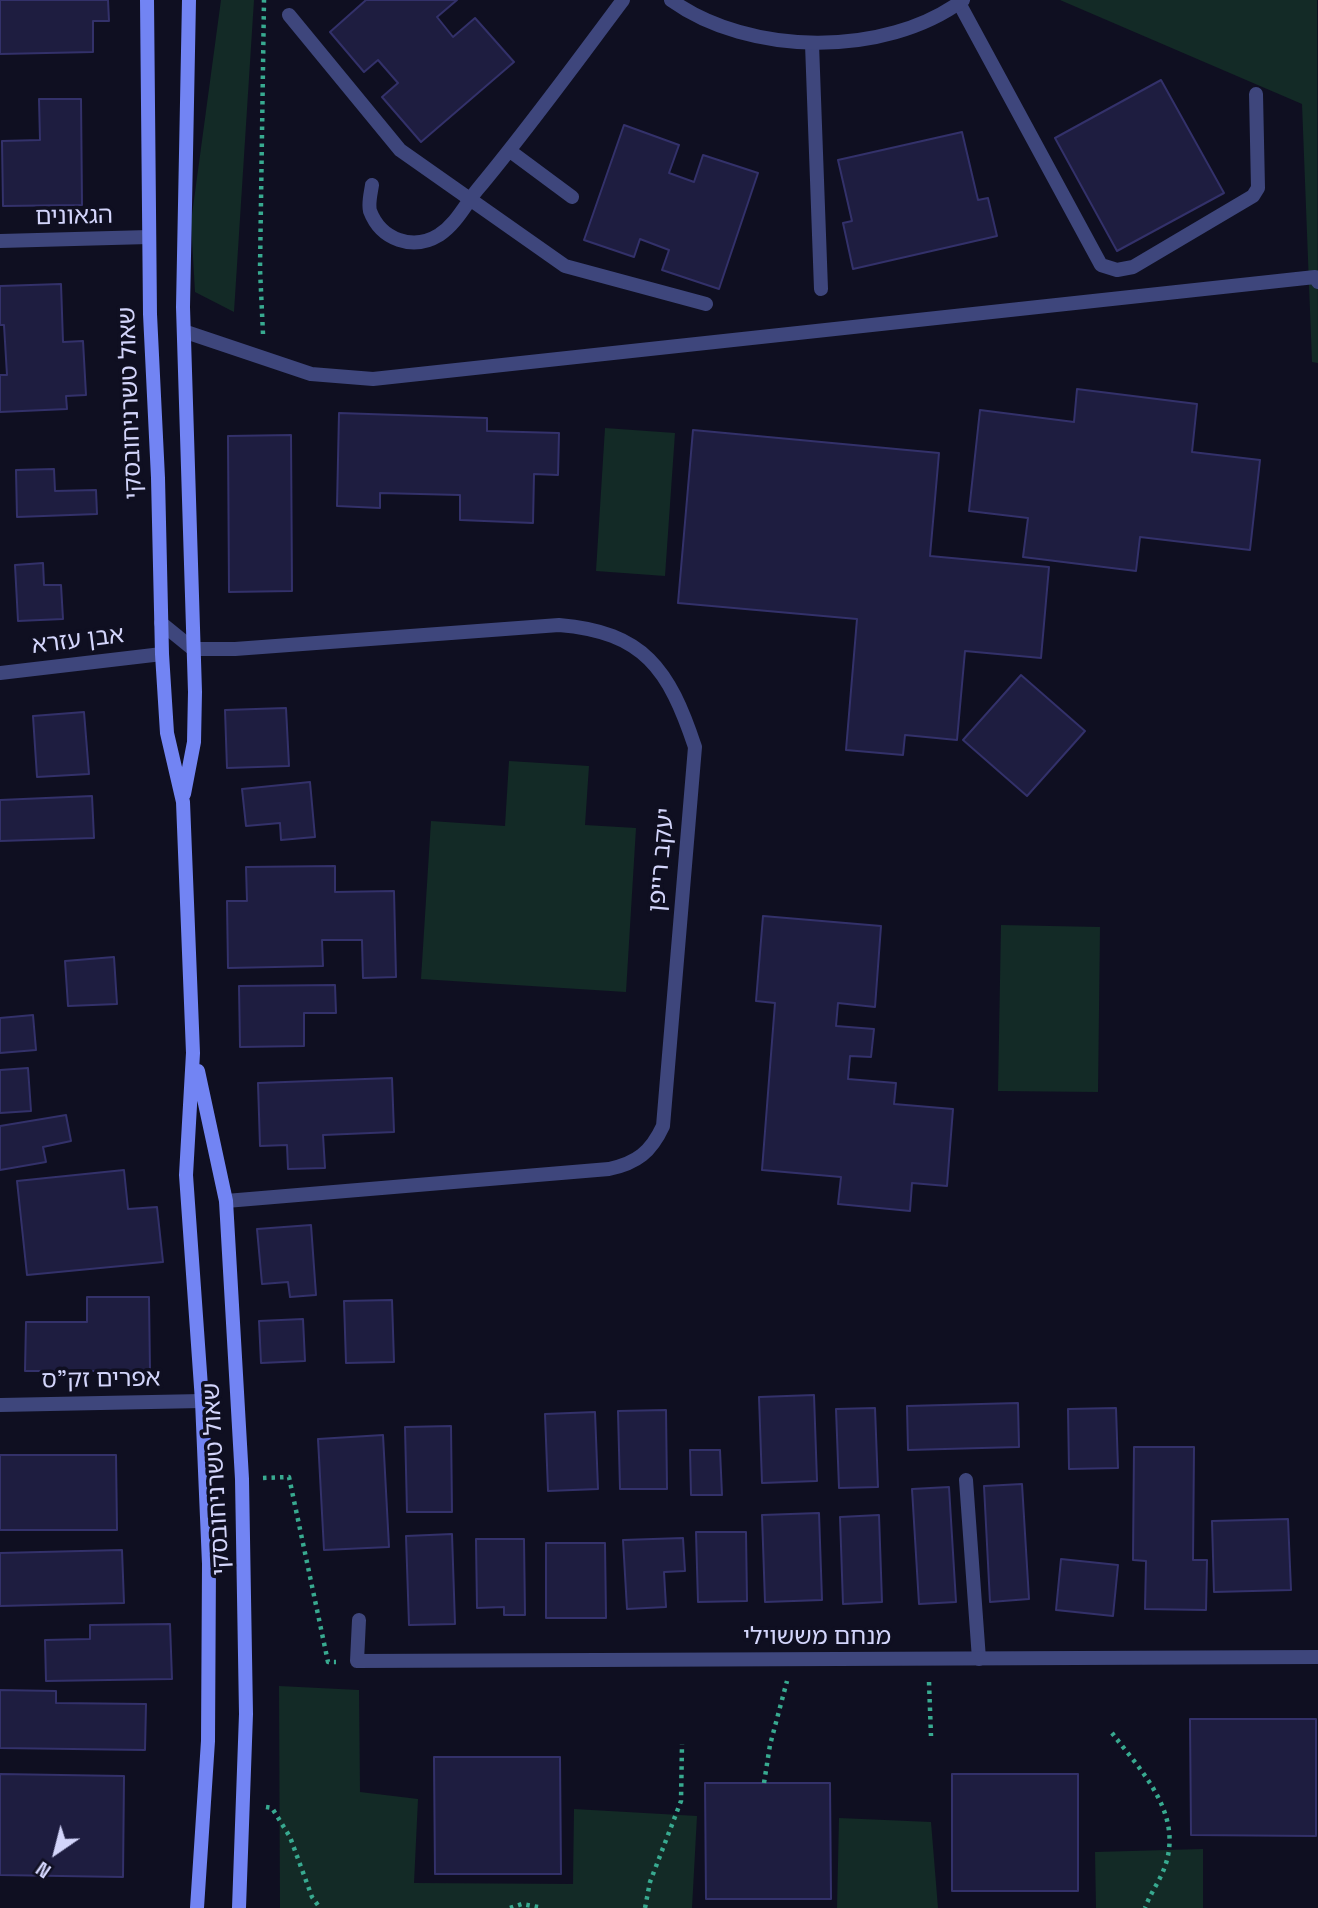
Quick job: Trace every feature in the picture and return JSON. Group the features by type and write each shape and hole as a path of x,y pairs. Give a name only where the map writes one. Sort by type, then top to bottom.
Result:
{"street":[{"name":"שאול טשרניחובסקי","path":"147,0 149,237 162,654 167,733 183,802 194,1053 186,1175 202,1401 210,1637 208,1741 197,1908"},
{"name":"שאול טשרניחובסקי","path":"183,802 194,742 183,307 189,0"},
{"path":"372,184 369,208 378,226 391,238 407,243 439,235 452,224 510,151 623,0"},
{"path":"671,0 720,26 765,38 812,44 863,39 901,29 961,1 1101,265 1117,270 1133,267 1253,196 1258,188 1256,94"},
{"path":"289,15 400,150 565,266 706,304"},
{"path":"812,44 821,289"},
{"path":"510,151 572,197"},
{"name":"הגאונים","path":"0,241 149,237"},
{"path":"189,333 311,374 373,379 1315,277 1318,282"},
{"path":"161,623 193,649"},
{"name":"יעקב רייפן","path":"193,649 235,649 559,625 592,627 616,635 636,647 657,667 683,712 695,747 663,1126 646,1154 629,1164 609,1169 226,1201"},
{"name":"אבן עזרא","path":"0,673 162,654"},
{"name":"שאול טשרניחובסקי","path":"194,1053 226,1201 242,1479 246,1653 239,1908"},
{"name":"אפרים זק\"ס","path":"0,1405 202,1401"},
{"path":"967,1480 979,1659"},
{"path":"358,1661 359,1620"},
{"name":"מנחם מששוילי","path":"358,1661 1318,1657"}],"path":[{"path":"264,0 261,332 297,369"},
{"path":"242,1479 289,1477 328,1662 358,1661"},
{"path":"764,1783 769,1745 792,1660"},
{"path":"928,1660 931,1736"},
{"path":"1112,1733 1167,1812 1170,1836 1165,1866 1145,1908"},
{"path":"645,1908 650,1882 681,1801 682,1744"},
{"path":"243,1802 272,1808 290,1837 312,1897 320,1908"},
{"path":"510,1908 522,1904 543,1908"}],"green space":[{"path":"221,0 254,0 234,312 195,292 191,222"},
{"path":"1060,0 1317,0 1318,363 1312,362 1302,104"},
{"path":"605,428 675,433 665,576 596,571"},
{"path":"509,761 589,766 585,825 636,828 626,992 421,979 431,821 505,826"},
{"path":"1001,925 1100,927 1098,1092 998,1091"},
{"path":"279,1686 359,1690 360,1792 418,1799 414,1883 573,1884 574,1809 697,1816 692,1908 280,1908"},
{"path":"839,1818 931,1822 938,1908 837,1908"},
{"path":"1203,1849 1203,1908 1096,1908 1095,1852"}],"building":[{"path":"0,0 108,0 109,21 93,21 93,52 0,54"},
{"path":"366,0 457,0 437,17 453,37 475,18 514,62 421,142 382,97 398,83 378,60 364,72 330,32"},
{"path":"1161,80 1224,193 1117,251 1055,138"},
{"path":"39,99 81,99 82,205 3,206 2,141 40,140"},
{"path":"624,125 679,145 669,173 694,182 703,155 758,173 719,289 662,270 669,250 640,239 634,257 584,240"},
{"path":"962,132 978,200 988,198 997,236 853,269 843,223 852,221 838,160"},
{"path":"61,284 63,342 83,341 86,395 66,396 67,409 0,412 0,375 7,375 4,325 0,325 0,286"},
{"path":"1077,389 1197,404 1192,452 1260,460 1250,550 1140,537 1136,571 1023,557 1028,518 969,511 980,410 1074,422"},
{"path":"339,413 487,418 487,431 559,433 558,475 534,474 533,523 460,520 460,495 380,493 380,508 337,506"},
{"path":"693,430 939,453 930,556 1049,567 1041,658 965,651 957,740 905,735 903,755 846,750 857,619 678,603"},
{"path":"291,435 292,591 229,592 228,436"},
{"path":"54,469 55,491 96,490 97,514 17,517 16,470"},
{"path":"43,563 44,585 61,585 63,619 18,621 15,565"},
{"path":"1021,675 1085,731 1027,796 963,740"},
{"path":"286,708 289,766 227,768 225,710"},
{"path":"84,712 89,774 37,777 33,716"},
{"path":"310,782 315,837 281,840 280,823 246,826 242,789"},
{"path":"92,796 94,838 0,841 0,800"},
{"path":"335,866 335,892 394,891 396,977 363,978 362,940 322,940 323,966 228,968 227,901 247,901 246,867"},
{"path":"763,916 881,926 875,1007 838,1003 836,1026 874,1029 871,1057 850,1056 848,1079 896,1083 894,1104 953,1109 947,1186 912,1183 910,1211 838,1204 841,1177 762,1170 775,1003 756,1001"},
{"path":"114,957 117,1004 68,1006 65,961"},
{"path":"335,985 336,1013 304,1013 304,1046 240,1047 239,986"},
{"path":"33,1015 36,1050 0,1053 0,1018"},
{"path":"28,1068 31,1111 0,1113 0,1070"},
{"path":"392,1078 394,1132 323,1135 325,1168 288,1169 287,1145 260,1146 258,1083"},
{"path":"66,1115 71,1141 43,1147 46,1162 0,1170 0,1126"},
{"path":"124,1170 128,1209 157,1207 163,1262 27,1275 17,1181"},
{"path":"311,1225 316,1295 290,1297 288,1282 262,1284 257,1229"},
{"path":"87,1297 149,1297 150,1371 25,1371 26,1322 87,1322"},
{"path":"392,1300 394,1362 346,1363 344,1301"},
{"path":"303,1319 305,1361 261,1363 259,1321"},
{"path":"814,1395 817,1481 762,1483 759,1397"},
{"path":"1018,1403 1019,1447 908,1450 907,1406"},
{"path":"875,1408 878,1487 839,1488 836,1409"},
{"path":"1116,1408 1118,1468 1069,1469 1068,1409"},
{"path":"666,1410 667,1489 620,1489 618,1411"},
{"path":"595,1412 598,1489 548,1491 545,1414"},
{"path":"451,1426 452,1512 407,1512 405,1427"},
{"path":"383,1435 389,1547 324,1550 318,1439"},
{"path":"1134,1447 1194,1447 1193,1560 1207,1560 1206,1610 1145,1609 1146,1561 1133,1560"},
{"path":"690,1450 720,1450 722,1495 691,1495"},
{"path":"0,1455 116,1455 117,1530 0,1530"},
{"path":"1022,1484 1029,1599 990,1602 984,1486"},
{"path":"949,1487 956,1602 919,1604 912,1489"},
{"path":"819,1513 822,1600 765,1602 762,1515"},
{"path":"879,1515 882,1602 843,1604 840,1517"},
{"path":"1288,1519 1291,1590 1214,1592 1212,1521"},
{"path":"696,1532 746,1532 747,1601 698,1602"},
{"path":"452,1534 455,1624 409,1625 406,1536"},
{"path":"683,1538 685,1571 664,1572 666,1607 627,1609 623,1540"},
{"path":"476,1539 524,1539 525,1615 504,1615 504,1607 477,1608"},
{"path":"546,1543 605,1543 606,1618 546,1618"},
{"path":"122,1550 124,1603 0,1606 0,1553"},
{"path":"1061,1559 1118,1565 1113,1616 1056,1610"},
{"path":"170,1624 172,1679 46,1681 45,1640 90,1639 90,1625"},
{"path":"0,1690 56,1691 56,1703 146,1704 145,1750 0,1748"},
{"path":"1190,1719 1316,1719 1316,1836 1191,1835"},
{"path":"434,1757 560,1757 561,1874 435,1874"},
{"path":"0,1774 124,1776 123,1877 0,1875"},
{"path":"952,1774 1078,1774 1078,1891 952,1891"},
{"path":"705,1783 830,1783 831,1899 706,1899"}]}
